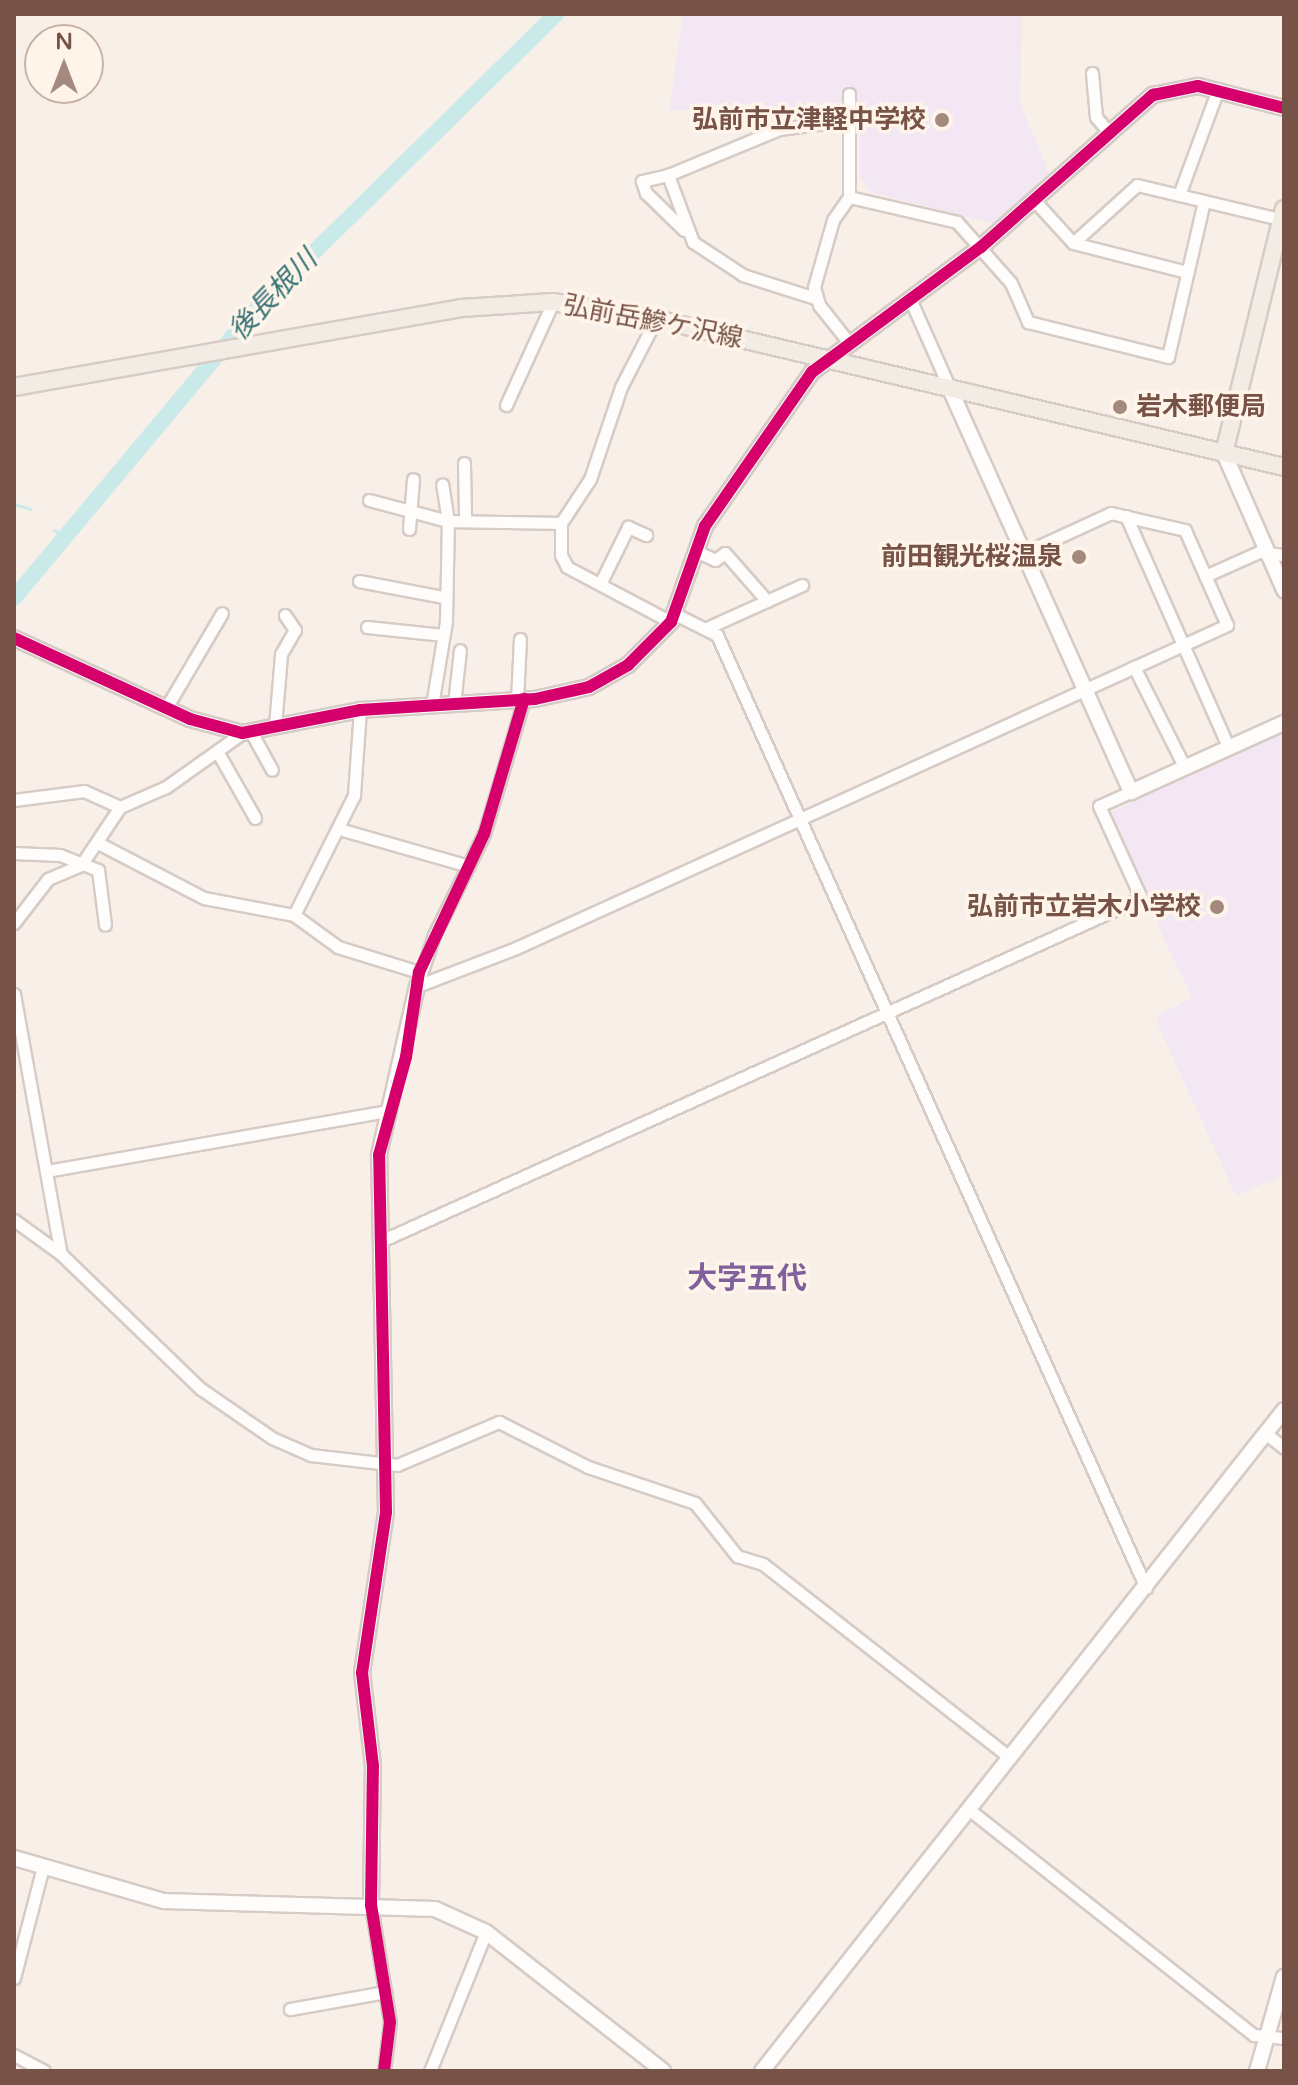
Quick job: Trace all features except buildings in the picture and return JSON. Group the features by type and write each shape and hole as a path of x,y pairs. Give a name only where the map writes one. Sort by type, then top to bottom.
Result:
{"main road":[{"path":"1224,453 1283,216"},
{"name":"弘前岳鰺ケ沢線","path":"14,387 461,308 553,302 656,319 1284,467"}],"street":[{"path":"1092,73 1096,117 1107,130"},
{"path":"1179,195 1218,89"},
{"path":"15,916 48,879 81,865 120,807 166,787 246,732 360,710 573,693 616,674 673,618 698,552 743,468 827,360 981,247 1107,130 1167,90 1218,89 1284,108"},
{"path":"815,298 833,220 849,197 849,94"},
{"path":"849,120 779,129 668,175 642,181 646,193 685,230 743,275 815,298 850,344"},
{"path":"668,175 685,230"},
{"path":"1073,243 1132,187 1283,216"},
{"path":"849,197 957,222 1011,283 1028,322 1168,357 1204,201"},
{"path":"1033,199 1073,243 1187,272"},
{"path":"911,301 1131,792"},
{"path":"506,405 553,302"},
{"path":"656,319 621,387 590,479 561,523 567,567 673,618 709,627 802,585"},
{"path":"1224,453 1284,590"},
{"path":"464,463 465,517"},
{"path":"411,523 413,479"},
{"path":"432,705 444,635 448,521 442,484"},
{"path":"369,500 411,523 465,517 561,523"},
{"path":"98,843 204,898 294,915 338,947 418,979 799,819 1227,625 1185,530 1111,513 1024,553"},
{"path":"1126,516 1229,748"},
{"path":"600,584 628,527 646,535"},
{"path":"1205,576 1266,550 1284,555"},
{"path":"698,552 715,560 725,553 767,601"},
{"path":"359,581 443,597"},
{"path":"166,708 222,613"},
{"path":"275,726 281,654 295,630 285,615"},
{"path":"367,627 444,635"},
{"path":"709,627 888,1013 1146,1588"},
{"path":"16,639 166,708 246,732 272,770"},
{"path":"384,2071 385,1992 371,1905 373,1766 362,1673 387,1465 379,1155 387,1111 406,1057 418,979 469,866 521,699 520,639"},
{"path":"454,704 460,650"},
{"path":"1134,667 1185,768"},
{"path":"294,915 339,829 360,760 360,710"},
{"path":"381,1241 1141,898 1099,806 1284,723"},
{"path":"217,751 255,818"},
{"path":"14,800 84,791 120,807"},
{"path":"339,829 469,866"},
{"path":"14,853 60,855 98,870 105,925"},
{"path":"14,994 61,1254"},
{"path":"47,1171 387,1111"},
{"path":"14,1220 61,1254 201,1389 272,1438 311,1455 387,1465 499,1422 588,1467 695,1503 737,1556 763,1564 1010,1758"},
{"path":"762,2071 971,1811 1284,1410"},
{"path":"1265,1433 1284,1448"},
{"path":"971,1811 1154,1961 1254,2035 1284,2038"},
{"path":"14,1858 164,1901 435,1909 486,1932 663,2071"},
{"path":"14,1978 43,1867"},
{"path":"430,2071 486,1932"},
{"path":"1257,2071 1284,1977"},
{"path":"290,2009 385,1992"},
{"path":"14,2055 44,2071"}],"shaded area":[{"name":"弘前市立津軽中学校","path":"683,14 1022,14 1020,103 1049,173 994,224 870,192 860,178 860,123 844,118 843,109 757,110 757,103 669,111"},
{"name":"弘前市立岩木小学校","path":"1284,728 1284,1175 1236,1196 1157,1023 1159,1014 1192,998 1106,815"}],"waterway":[{"name":"後長根川","path":"14,598 253,312 556,14"},
{"path":"14,504 30,509"},
{"path":"54,530 61,534"}],"cycle path":[{"path":"14,638 190,719 242,733 360,710 535,699 589,687 628,665 671,622 705,526 812,372 981,247 1153,95 1198,86 1284,108"},
{"path":"384,2071 390,2022 371,1905 373,1766 362,1673 386,1512 379,1155 406,1057 419,972 484,834 524,699"}],"place":[{"name":"弘前市立津軽中学校","path":"942,120"},
{"name":"岩木郵便局","path":"1120,407"},
{"name":"前田観光桜温泉","path":"1079,557"},
{"name":"弘前市立岩木小学校","path":"1217,907"}],"district":[{"name":"大字五代","path":"747,1279"}]}
